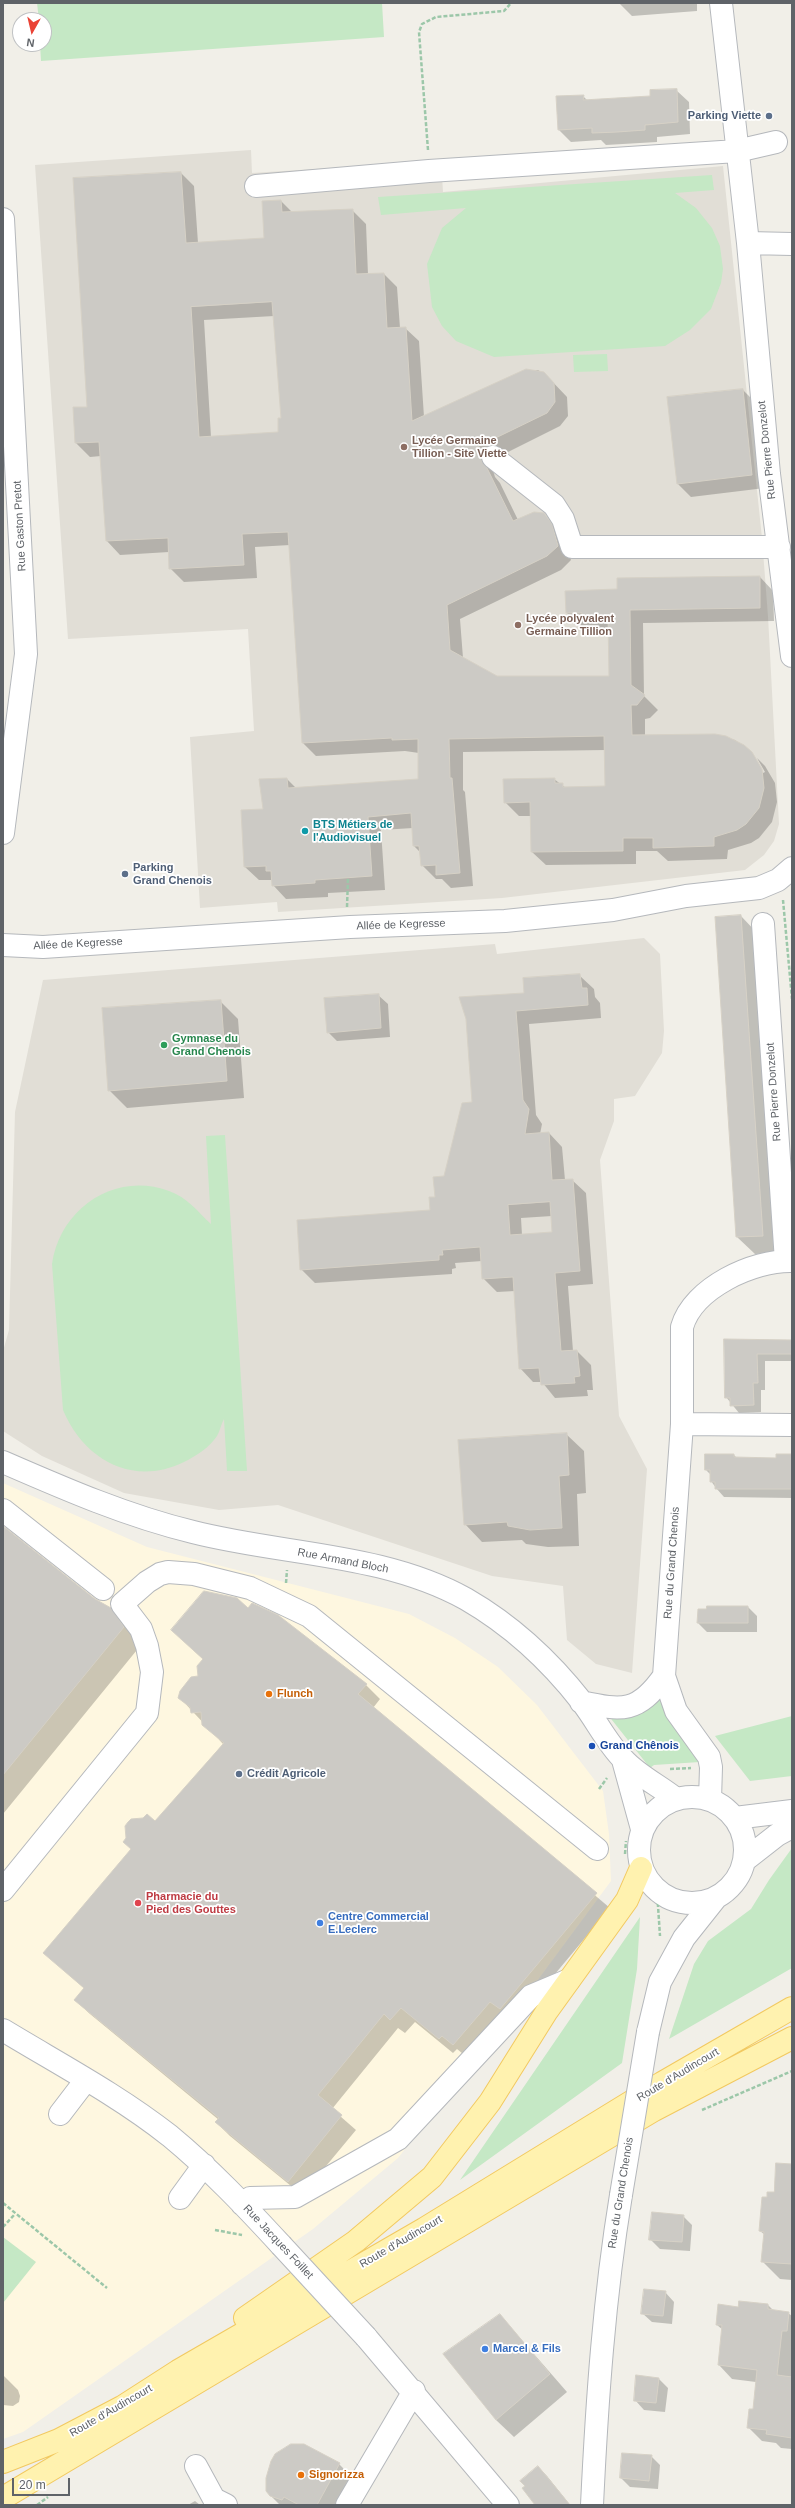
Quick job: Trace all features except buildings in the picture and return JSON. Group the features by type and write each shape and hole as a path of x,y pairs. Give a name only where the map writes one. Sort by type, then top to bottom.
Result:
{"main road":[{"path":"122,2407 298,2280 356,2241 432,2177 490,2102 569,1980 627,1900 641,1868"},
{"name":"Route d'Audincourt","path":"3,2462 60,2440 122,2407 178,2371 424,2230 662,2083 792,2008"},
{"name":"Route d'Audincourt","path":"3,2498 76,2456 654,2110 792,2038"},
{"name":"Route d'Audincourt","path":"654,2110 792,2054"},
{"path":"9,2505 76,2456"}],"street":[{"name":"Rue Pierre Donzelot","path":"721,3 748,244 769,474 779,547 788,584 792,656"},
{"path":"256,186 429,171 737,151 776,142"},
{"name":"Rue Gaston Pretot","path":"3,218 10,455 26,654 3,833"},
{"path":"748,244 792,244"},
{"path":"493,457 554,505 563,519 572,547 779,547"},
{"name":"Allée de Kegresse","path":"3,945 43,947 350,927 505,921 613,910 686,896 759,888 785,874"},
{"name":"Rue Pierre Donzelot","path":"682,1424 682,1327 686,1314 703,1296 734,1274 768,1262 789,1261 783,1096 763,924"},
{"path":"682,1424 792,1425"},
{"name":"Rue du Grand Chenois","path":"682,1424 664,1676 676,1711 709,1757 711,1767 710,1800"},
{"name":"Rue Armand Bloch","path":"3,1462 115,1509 194,1532 376,1566 420,1579 465,1599 506,1626 536,1650 581,1702 623,1760 676,1799"},
{"path":"3,1510 103,1589"},
{"path":"3,1890 147,1713 152,1672 147,1646 141,1629 122,1604 147,1582 160,1574 168,1572 194,1574 250,1588 309,1616 597,1849"},
{"path":"581,1702 609,1708 637,1704 651,1696 664,1676"},
{"name":"Rue Armand Bloch","path":"623,1760 642,1829"},
{"path":"693,1797 710,1800 724,1807 735,1818 742,1831 745,1845 745,1860 739,1876 729,1889 715,1899 698,1904 681,1903 664,1896 650,1884 641,1868 638,1842 642,1829 650,1816 662,1806 676,1799 693,1797"},
{"path":"735,1818 792,1811"},
{"path":"745,1860 776,1835 792,1827"},
{"name":"Rue du Grand Chenois","path":"592,2505 599,2371 608,2270 648,2032 660,1982 684,1938 715,1899"},
{"path":"242,2204 250,2198 295,2197 398,2139 531,1996 569,1980"},
{"name":"Rue Jacques Foillet","path":"3,2030 121,2101 204,2165 281,2244 366,2337 414,2391 508,2505"},
{"path":"60,2114 86,2080"},
{"path":"180,2198 204,2165"},
{"path":"347,2505 414,2391"},
{"path":"196,2466 214,2499 226,2505"}],"path":[{"path":"429,171 419,32 422,24 436,17 504,11 511,3"},
{"path":"785,874 785,908 792,999"},
{"path":"348,878 347,908 350,927"},
{"path":"280,1567 295,1569"},
{"path":"285,1587 287,1568"},
{"path":"3,2203 107,2288"},
{"path":"3,2227 15,2214"}],"shaded area":[{"name":"Lycée Germaine Tillion - Site Viette","path":"251,150 252,173 441,161 443,192 723,166 762,538 768,616 779,824 774,841 764,855 745,870 502,898 278,912 277,902 200,908 190,737 254,731 248,629 68,639 35,165"},
{"path":"644,938 660,954 664,1031 662,1053 635,1096 614,1099 614,1121 600,1160 619,1416 647,1469 632,1673 596,1664 567,1640 563,1586 492,1576 278,1505 219,1510 124,1493 42,1456 3,1431 3,1351 9,1330 15,1112 43,980 495,944 497,954"},
{"path":"3,1483 147,1547 409,1614 455,1638 498,1667 537,1705 603,1791 609,1834 611,1881 531,1989 398,2158 313,2229 23,2432 3,2439"}],"green space":[{"path":"37,3 382,3 384,37 41,61 40,52 52,52 52,12 38,12"},
{"path":"712,175 714,190 675,193 696,208 712,228 720,246 723,269 721,283 711,309 690,330 665,346 494,357 456,341 442,326 432,307 427,264 442,228 466,208 381,215 378,197"},
{"path":"607,354 608,371 574,372 573,355"},
{"path":"225,1135 247,1471 227,1471 224,1419 214,1440 189,1460 165,1469 147,1471 129,1470 112,1464 97,1455 84,1443 72,1428 63,1410 52,1264 57,1244 66,1227 78,1211 93,1199 110,1191 129,1186 149,1186 169,1191 192,1205 211,1224 206,1136"},
{"path":"660,1697 676,1730 700,1762 654,1765 650,1768 608,1715"},
{"path":"792,1716 792,1776 750,1781 715,1736"},
{"path":"792,1848 792,1968 669,2039 694,1964 708,1941 751,1909 769,1880"},
{"path":"640,1917 637,1969 622,2063 460,2180"},
{"path":"3,2237 36,2262 3,2303"}],"place":[{"name":"Parking Viette","path":"769,116"},
{"name":"Lycée Germaine Tillion - Site Viette","path":"404,447"},
{"name":"Lycée polyvalent Germaine Tillion","path":"518,625"},
{"name":"BTS Métiers de l'Audiovisuel","path":"305,831"},
{"name":"Parking Grand Chenois","path":"125,874"},
{"name":"Gymnase du Grand Chenois","path":"164,1045"},
{"name":"Flunch","path":"269,1694"},
{"name":"Grand Chênois","path":"592,1746"},
{"name":"Crédit Agricole","path":"239,1774"},
{"name":"Pharmacie du Pied des Gouttes","path":"138,1903"},
{"name":"Centre Commercial E.Leclerc","path":"320,1923"},
{"name":"Marcel & Fils","path":"485,2349"},
{"name":"Signorizza","path":"301,2475"}]}
